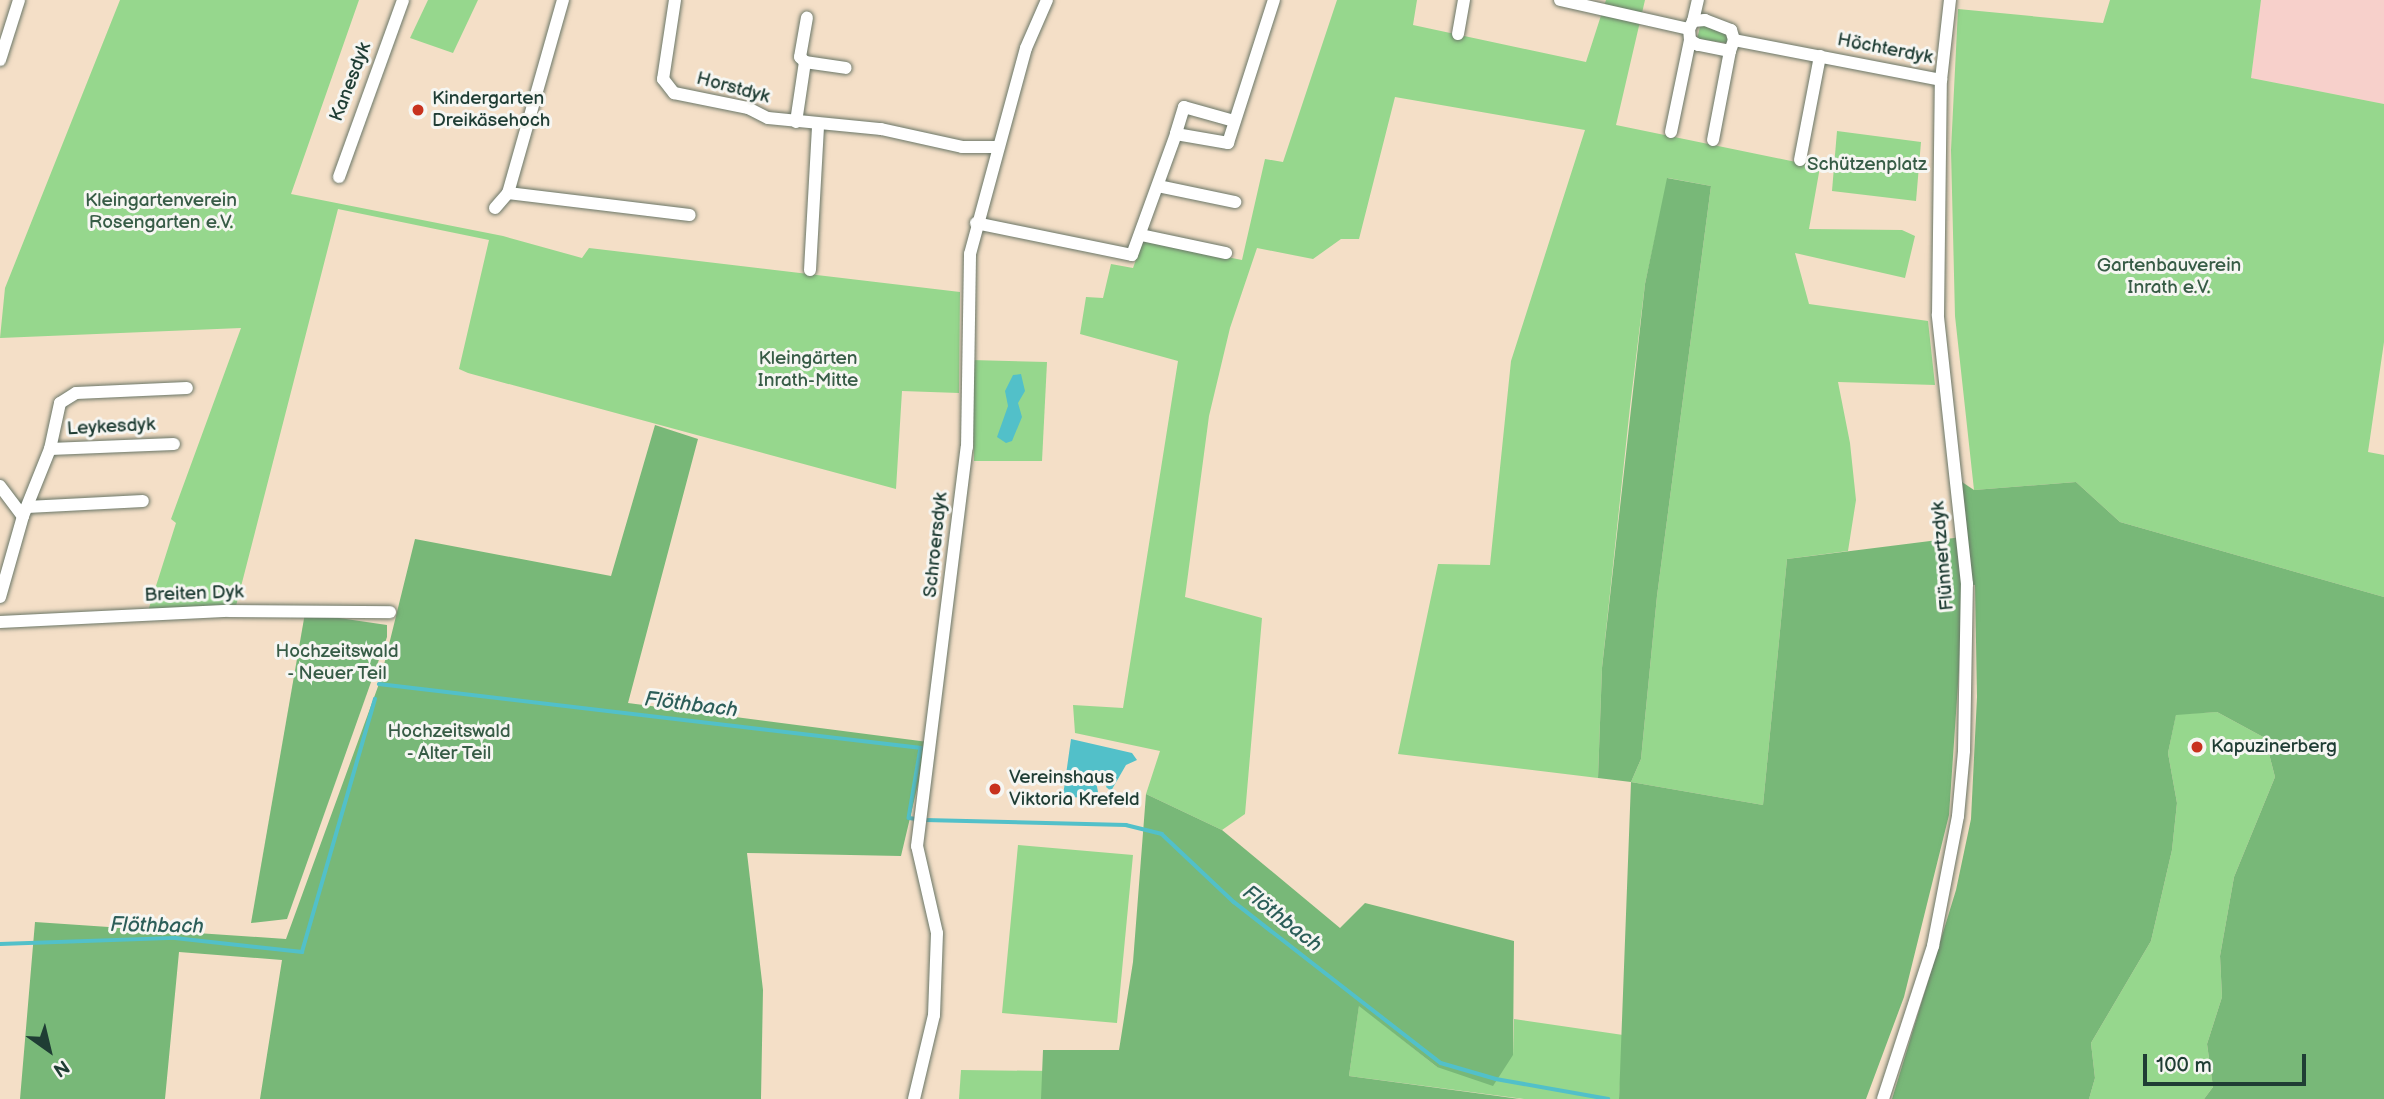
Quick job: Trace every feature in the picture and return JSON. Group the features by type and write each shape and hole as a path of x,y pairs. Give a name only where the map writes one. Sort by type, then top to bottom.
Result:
{"street":[{"path":"0,60 19,0"},
{"name":"Kanesdyk","path":"339,177 403,0"},
{"path":"495,208 508,193 563,0"},
{"name":"Horstdyk","path":"675,0 663,69 668,89 818,126 881,130 962,147 998,147"},
{"name":"Schroersdyk","path":"914,1099 933,1015 937,933 917,846 918,828 967,447 970,254 976,223 1026,48 1047,0"},
{"path":"1176,134 1228,143 1274,0"},
{"path":"1458,34 1464,0"},
{"path":"1560,0 1691,30"},
{"path":"1671,132 1698,0"},
{"name":"Flünnertzdyk","path":"1882,1099 1933,946 1956,828 1964,751 1967,584 1938,314 1941,80 1950,0"},
{"name":"Horstdyk","path":"796,122 804,62 800,57 807,18"},
{"name":"Höchterdyk","path":"1691,30 1721,23 1731,30 1732,45"},
{"name":"Höchterdyk","path":"1691,30 1732,45 1820,56 1941,80"},
{"path":"1713,140 1732,45"},
{"name":"Höchterdyk","path":"1800,160 1820,56"},
{"path":"804,62 846,68"},
{"path":"976,223 1132,255 1184,107 1234,121"},
{"path":"810,270 818,126"},
{"path":"1158,186 1235,202"},
{"path":"508,193 690,215"},
{"path":"1141,235 1226,253"},
{"name":"Leykesdyk","path":"0,597 25,512 50,449 60,403 76,393 187,388"},
{"name":"Leykesdyk","path":"50,449 174,444"},
{"path":"0,485 25,512 143,501"},
{"name":"Breiten Dyk","path":"0,622 31,624 229,611 390,612"}],"shaded area":[{"path":"2261,0 2384,0 2384,104 2251,78"}],"green space":[{"path":"120,0 359,0 291,194 503,236 582,258 589,248 960,292 959,393 902,391 896,489 468,373 459,369 489,240 338,209 236,606 148,611 176,523 171,519 241,328 0,338 5,288"},
{"path":"428,0 478,0 453,53 410,38"},
{"path":"1337,0 1417,0 1413,25 1586,62 1606,0 1645,0 1616,125 1820,167 1809,229 1902,230 1915,236 1905,278 1795,253 1809,304 1928,321 1935,385 1838,382 1850,443 1856,500 1848,551 1787,559 1763,805 1631,782 1641,759 1657,596 1711,186 1668,178 1645,284 1630,407 1602,668 1598,778 1398,754 1438,564 1490,565 1511,361 1585,130 1395,97 1359,239 1341,239 1313,259 1257,248 1230,328 1209,416 1185,597 1262,618 1245,814 1222,830 1146,794 1160,751 1075,733 1073,705 1123,708 1178,361 1080,334 1086,297 1103,298 1111,264 1133,268 1143,240 1242,260 1265,159 1283,162"},
{"name":"Gartenbauverein Inrath e.V.","path":"2110,0 2261,0 2251,78 2384,104 2384,342 2368,452 2384,455 2384,597 2120,522 2076,482 1974,490 1955,316 1951,150 1958,9 2103,23"},
{"path":"1701,23 1730,35 1727,43 1697,39"},
{"name":"Schützenplatz","path":"1837,131 1921,142 1916,201 1832,191"},
{"path":"1667,178 1711,186 1657,596 1641,759 1631,782 1598,778 1602,668 1645,284"},
{"path":"971,360 1047,362 1042,461 974,461"},
{"name":"Hochzeitswald - Alter Teil","path":"655,425 698,439 628,703 928,742 901,856 747,853 763,990 761,1099 260,1099 282,960 179,952 165,1099 20,1099 35,922 286,939 380,681 415,539 611,576"},
{"path":"1962,482 1974,490 2076,482 2120,522 2384,597 2384,1099 2204,1099 2213,1087 2207,1044 2222,997 2220,956 2234,877 2275,777 2265,738 2217,712 2176,715 2168,753 2177,803 2172,850 2151,941 2091,1043 2095,1078 2089,1099 1892,1099 1956,890 1971,819 1977,697 1975,585 1967,584"},
{"path":"1962,537 1965,582 1949,815 1904,997 1866,1099 1619,1099 1631,782 1763,805 1787,559"},
{"name":"Hochzeitswald - Neuer Teil","path":"305,613 387,625 387,637 287,919 251,923"},
{"path":"2217,712 2265,738 2275,777 2234,877 2220,956 2222,997 2207,1044 2213,1087 2204,1099 2089,1099 2095,1078 2091,1043 2151,941 2172,850 2177,803 2168,753 2176,714"},
{"path":"1146,794 1222,830 1340,928 1365,903 1514,941 1513,1055 1493,1086 1437,1067 1359,1006 1349,1076 1520,1099 1041,1099 1043,1050 1119,1050 1133,962"},
{"path":"1018,845 1133,855 1117,1023 1002,1013"},
{"path":"1359,1005 1437,1067 1513,1055 1514,1019 1623,1035 1619,1099 1524,1099 1349,1076"},
{"path":"961,1070 1052,1071 1051,1099 959,1099"}],"water":[{"path":"1021,374 1025,391 1018,403 1022,417 1012,441 1006,443 997,437 1008,406 1005,391 1013,375"},
{"path":"1071,739 1132,753 1137,760 1126,765 1111,791 1106,787 1110,777 1103,771 1095,776 1098,792 1093,799 1063,796"}],"waterway":[{"name":"Flöthbach","path":"379,684 921,748 909,818 916,819"},
{"name":"Flöthbach","path":"0,944 175,938 302,952 375,699"},
{"name":"Flöthbach","path":"925,820 1126,825 1162,834 1234,902 1441,1063 1496,1079 1608,1099"}],"place":[{"name":"Kindergarten Dreikäsehoch","path":"418,110"},
{"name":"Kapuzinerberg","path":"2197,747"},
{"name":"Vereinshaus Viktoria Krefeld","path":"995,789"}],"park label":[{"name":"Kleingartenverein Rosengarten e.V.","path":"161,212"},
{"name":"Kleingärten Inrath-Mitte","path":"808,370"}]}
